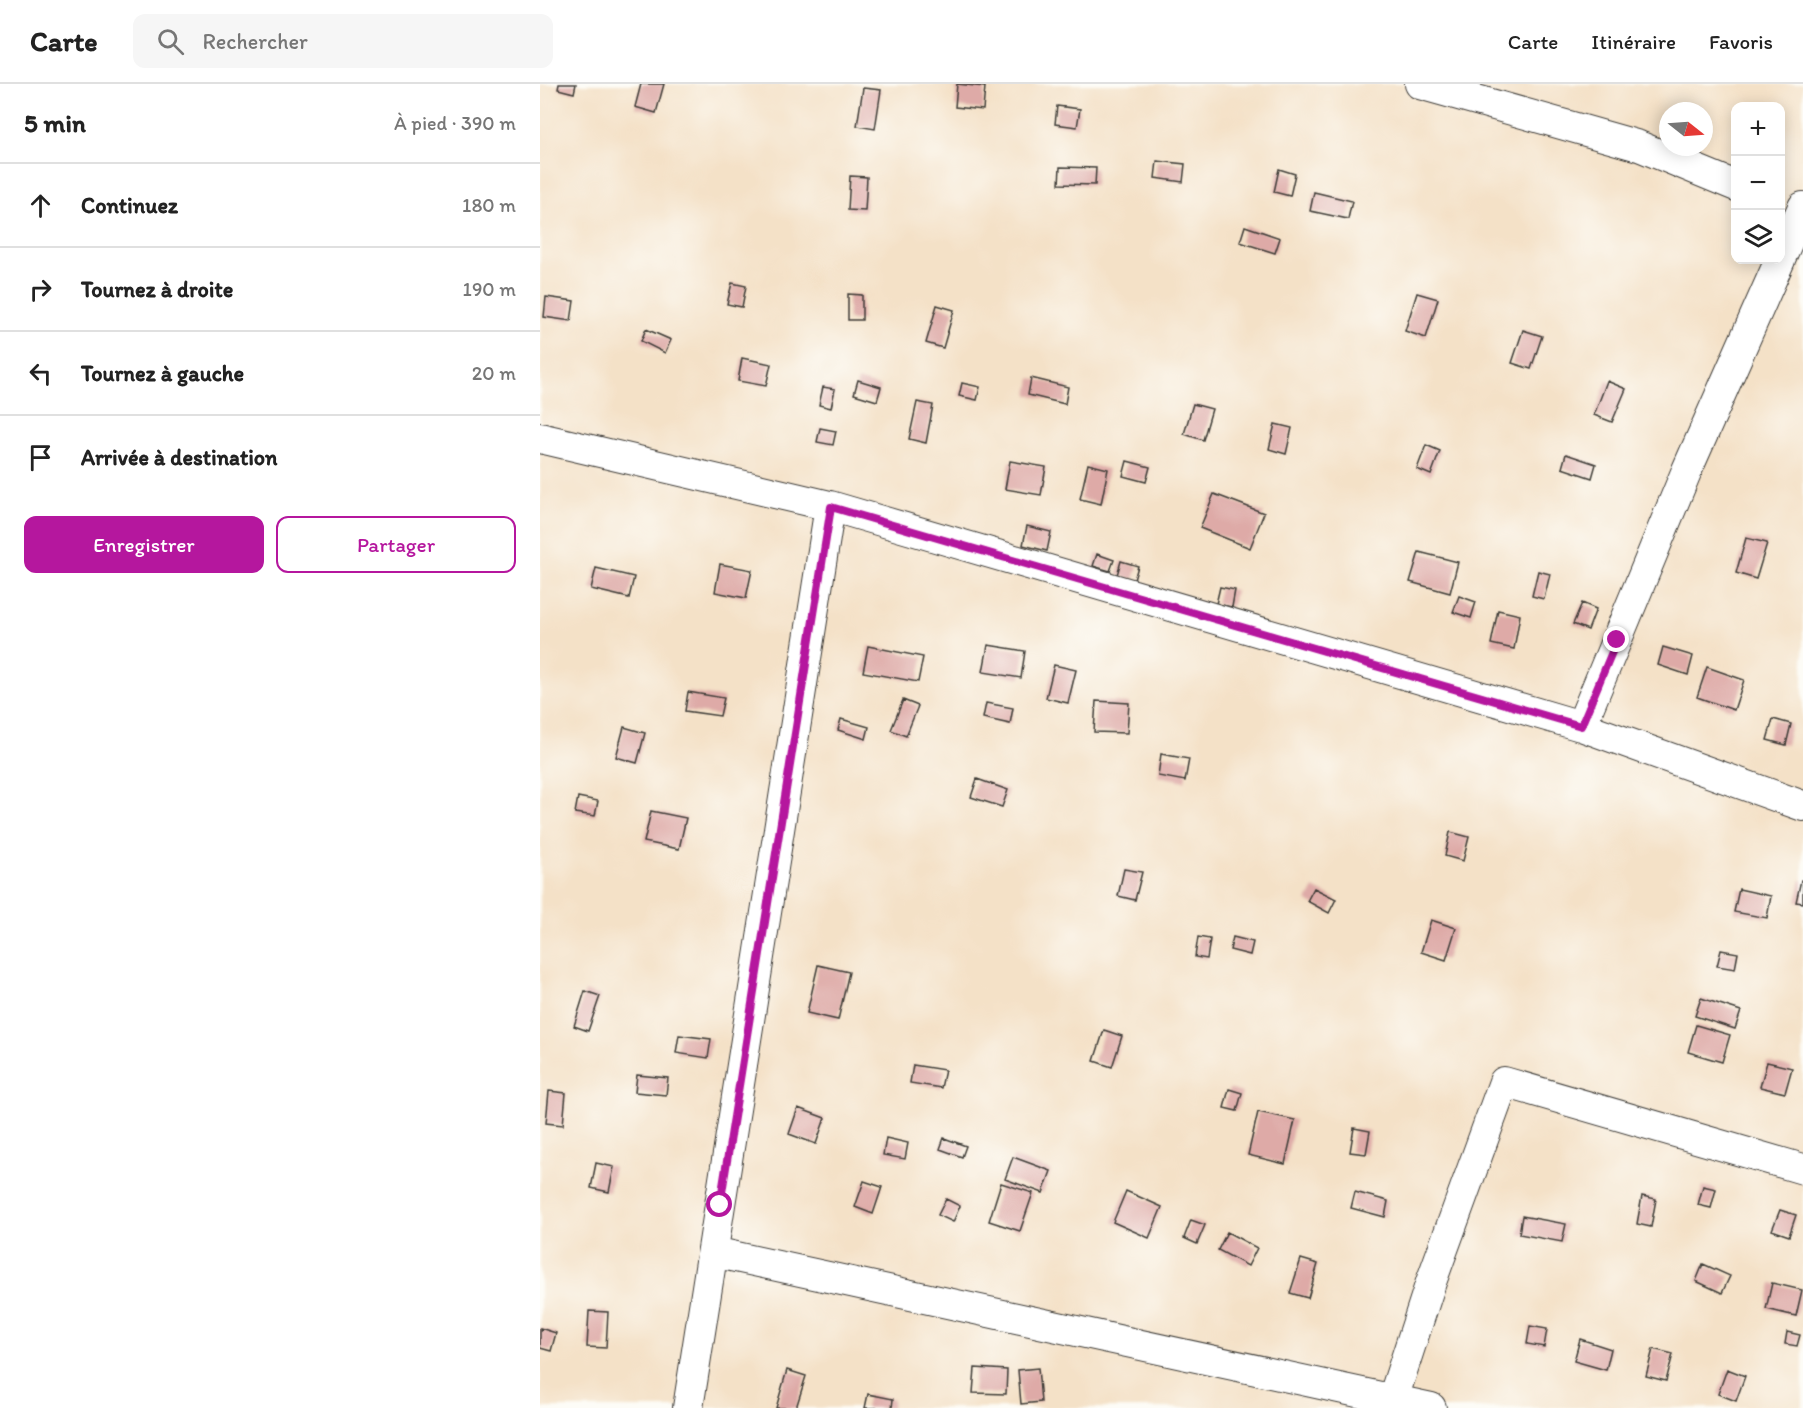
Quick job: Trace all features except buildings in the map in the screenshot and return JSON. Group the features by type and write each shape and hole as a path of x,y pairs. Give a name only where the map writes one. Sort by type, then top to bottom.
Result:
{"street":[{"path":"1420,84 1640,146 1731,184"},
{"path":"1785,245 1797,210"},
{"path":"1581,726 1688,470 1778,264"},
{"path":"540,438 831,507 1581,726 1803,806"},
{"path":"688,1408 831,507"},
{"path":"1391,1404 1431,1282 1504,1082 1803,1169"},
{"path":"713,1252 1391,1404 1431,1408"}],"route":[{"path":"720,1205 831,507 1581,726 1617,640"}]}
